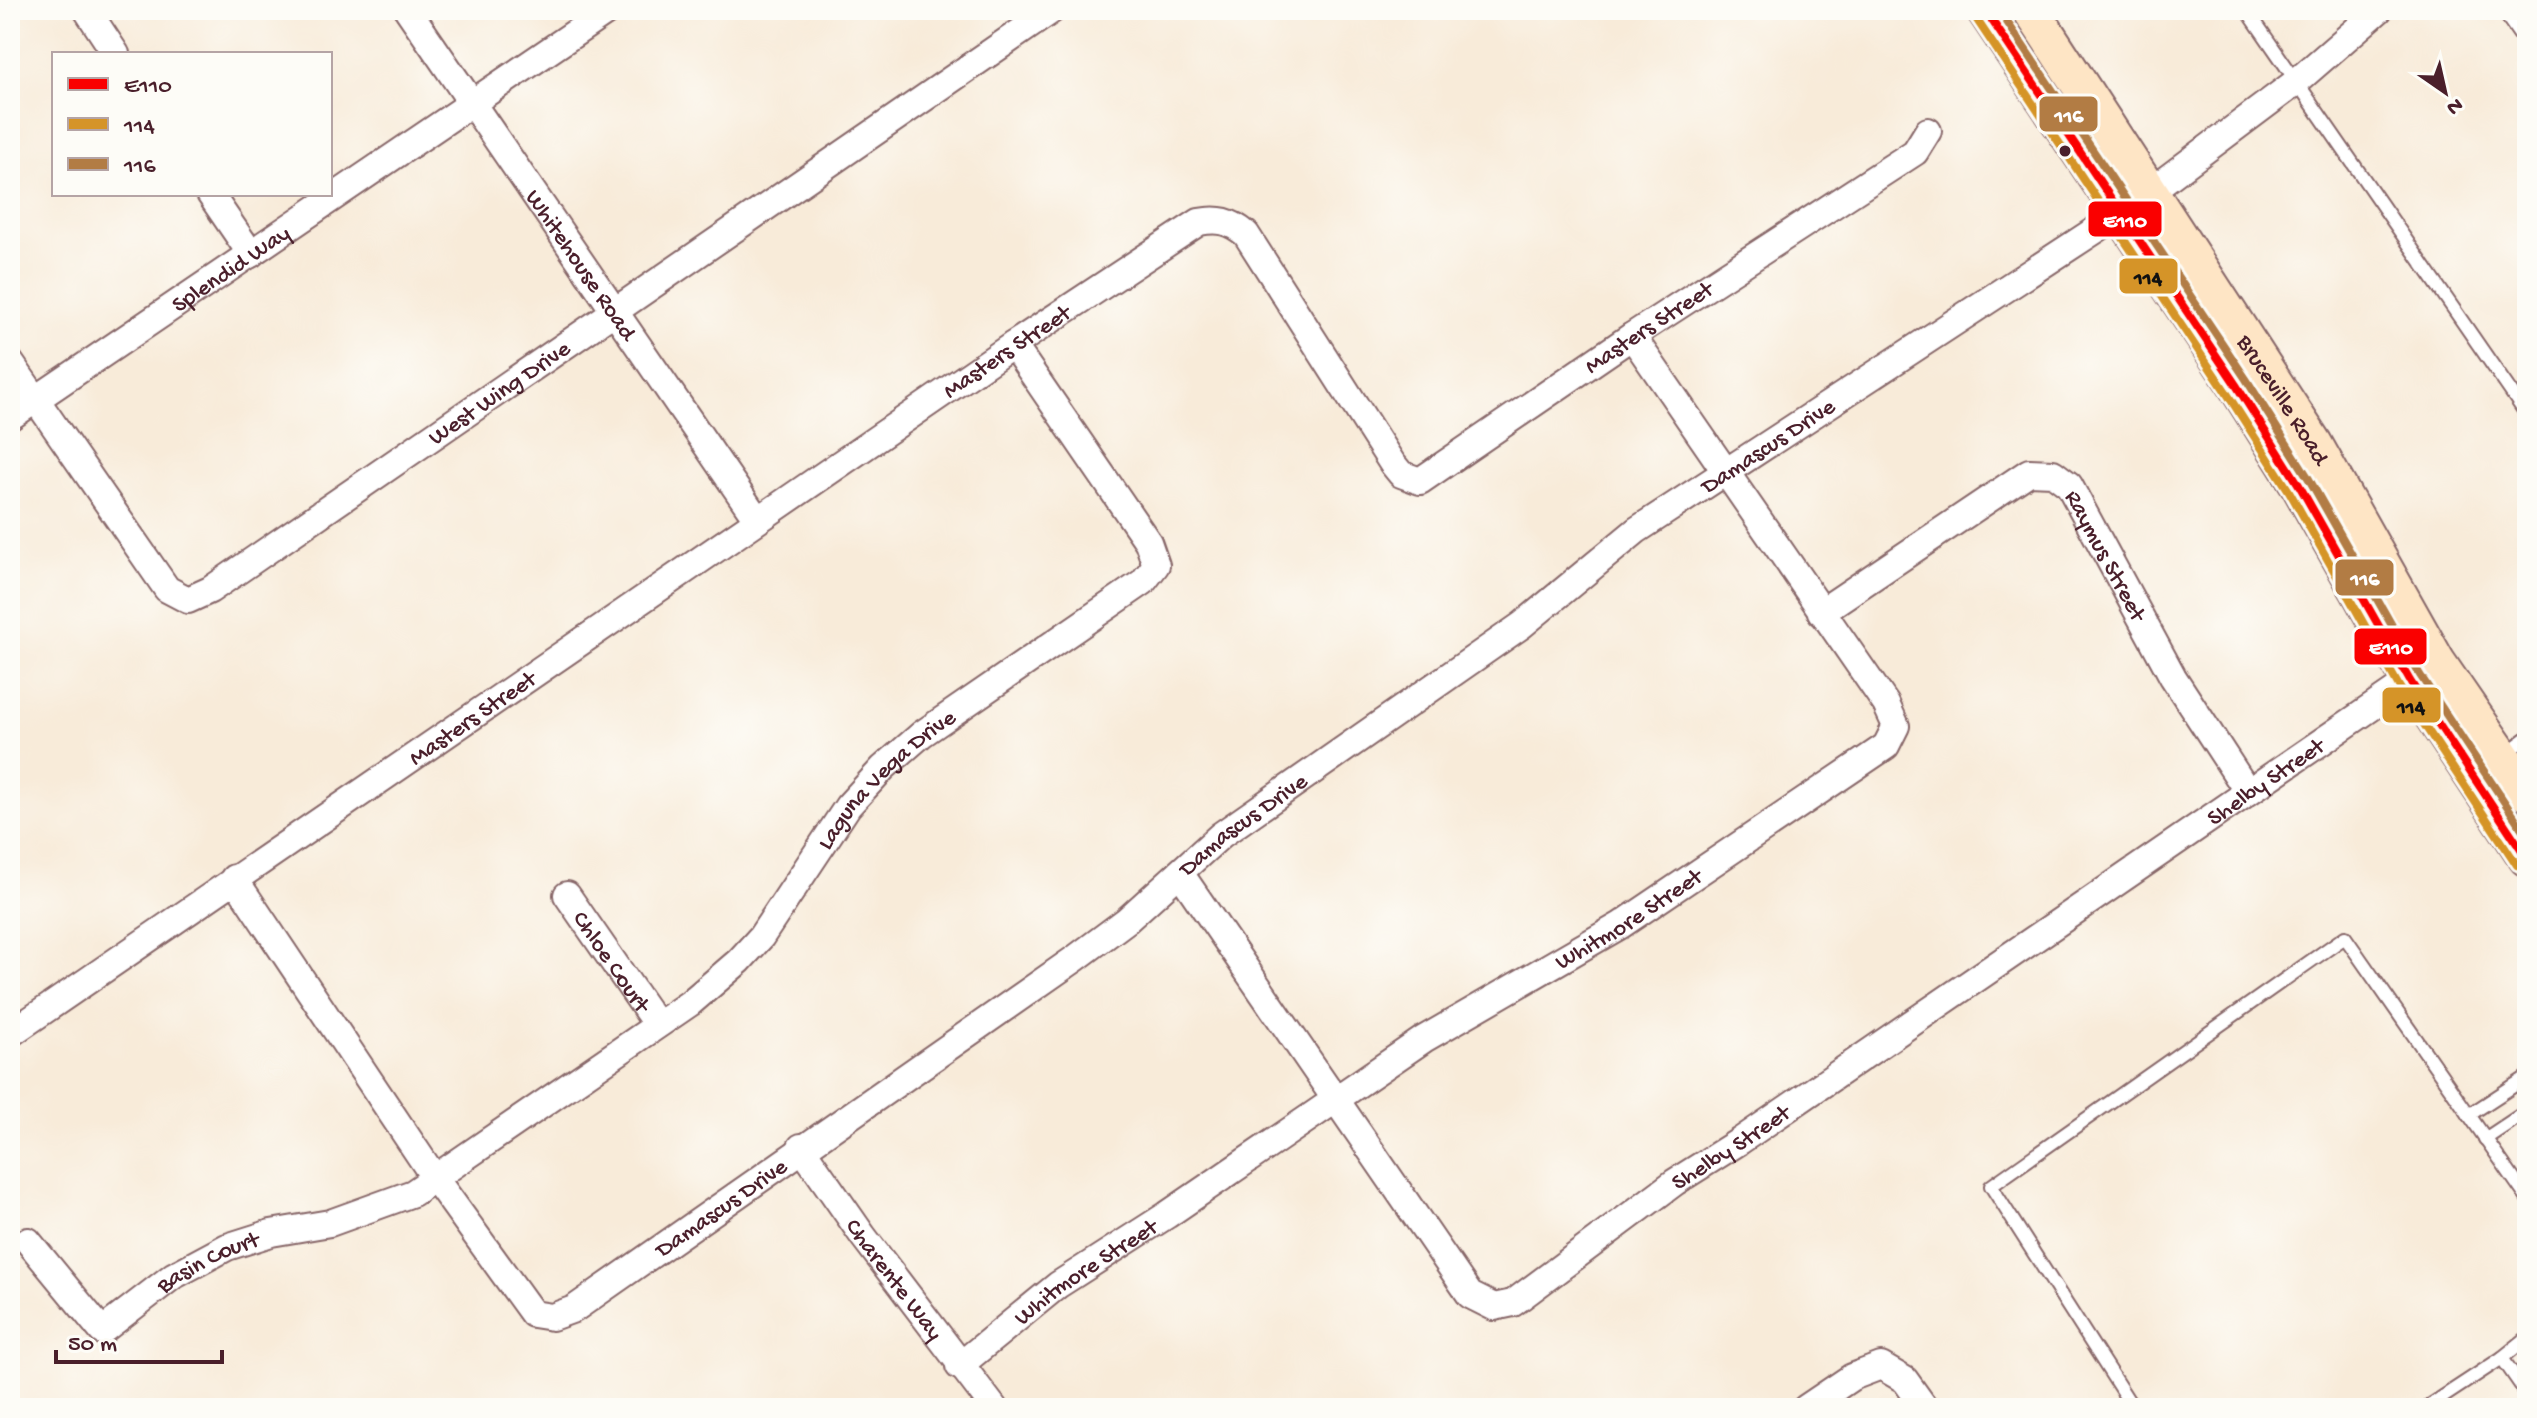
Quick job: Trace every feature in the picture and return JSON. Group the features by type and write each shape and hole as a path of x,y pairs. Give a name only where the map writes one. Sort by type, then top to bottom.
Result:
{"main road":[{"name":"Bruceville Road","path":"1985,10 2280,454 2410,681 2527,858"},
{"name":"Bruceville Road","path":"2031,10 2314,444 2437,662 2514,747 2527,793"}],"street":[{"path":"87,10 115,52"},
{"name":"Whitehouse Road","path":"408,10 757,519"},
{"name":"Splendid Way","path":"10,417 609,10"},
{"name":"West Wing Drive","path":"10,362 167,589 188,600 210,590 1052,10"},
{"name":"Damascus Drive","path":"234,878 434,1177 533,1314 552,1317 574,1309 801,1147 1076,958 1127,920 1221,835 1522,625 1637,530 2120,214 2296,82 2379,10"},
{"path":"2511,10 2527,33"},
{"name":"Masters Street","path":"10,1034 757,519 1199,222 1217,218 1233,223 1246,234 1392,463 1401,474 1420,481 1632,336 1915,152 1928,131"},
{"path":"211,196 251,254"},
{"name":"Whitmore Street","path":"959,1366 1058,1285 1467,1011 1621,925 1886,746 1896,726 1886,704 1632,336"},
{"name":"Laguna Vega Drive","path":"434,1177 715,983 761,937 848,806 883,768 922,734 1143,582 1156,565 1148,542 1013,345"},
{"name":"Raymus Street","path":"1821,612 2029,472 2053,473 2069,485 2173,677 2248,792"},
{"name":"Shelby Street","path":"1180,873 1470,1295 1494,1307 1513,1303 1675,1182 1740,1141 2410,681"},
{"name":"Chloe Court","path":"567,895 657,1025"},
{"name":"Charente Way","path":"801,1147 959,1366 994,1408"},
{"name":"Basin Court","path":"28,1241 102,1331 173,1276 213,1254 271,1233 330,1223 371,1210 413,1193 434,1177"},
{"path":"1806,1408 1852,1377 1881,1366 1905,1380 1925,1408"}],"lane":[{"path":"2247,10 2527,415"},
{"path":"2133,1408 1991,1186 2345,937 2527,1198"},
{"path":"2469,1115 2527,1077"},
{"path":"2485,1139 2527,1111"},
{"path":"2426,1408 2527,1338"},
{"path":"2502,1358 2527,1394"}],"transit line":[{"name":"E110","path":"1985,10 2236,385 2299,485 2410,681 2527,858"},
{"name":"116","path":"1999,10 2246,379 2309,479 2420,675 2527,836"},
{"name":"114","path":"1975,17 2226,392 2289,491 2400,688 2517,865"}]}
